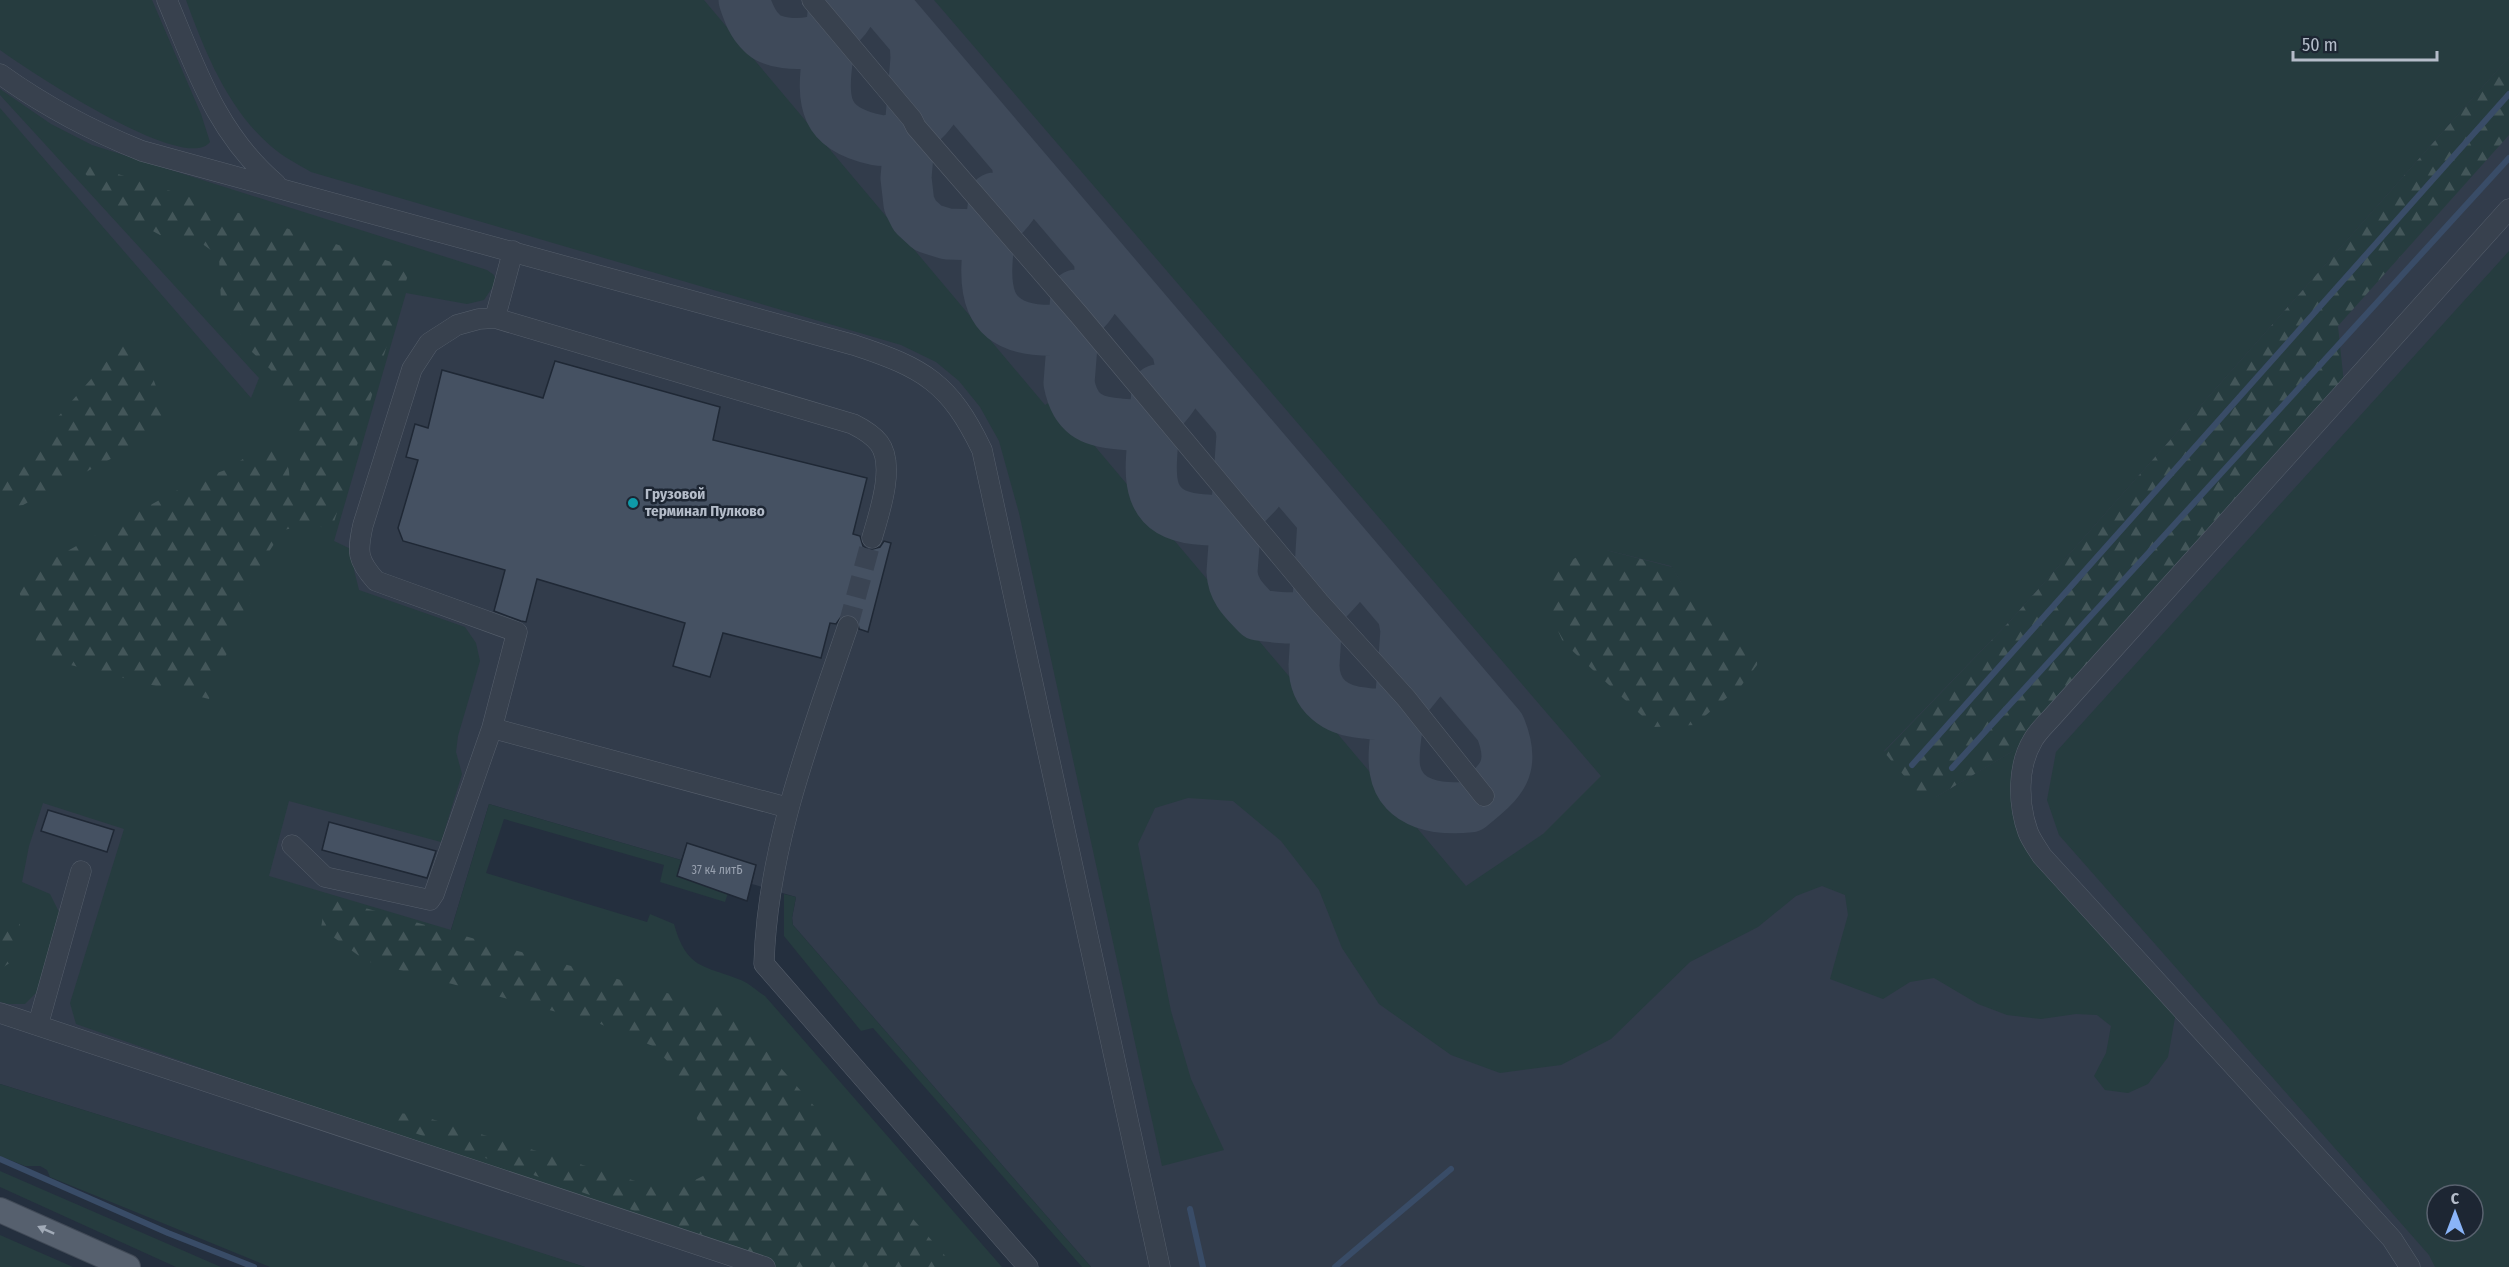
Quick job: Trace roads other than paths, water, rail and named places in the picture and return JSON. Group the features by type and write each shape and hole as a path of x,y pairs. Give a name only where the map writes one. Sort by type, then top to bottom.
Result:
{"main road":[{"path":"0,1210 128,1267"}],"street":[{"path":"167,0 203,88 231,138 255,167 282,190"},
{"path":"812,0 912,119 916,127 1080,316 1319,602 1406,699 1484,796"},
{"path":"0,74 37,101 95,133 142,151 854,345 889,356 924,374 949,395 967,418 982,450 1160,1267"},
{"path":"2410,1267 2391,1239 2042,856 2028,834 2022,813 2020,789 2023,766 2032,741 2509,209"},
{"path":"495,318 513,251"},
{"path":"292,845 325,877 430,900 492,728 517,632 376,581 363,567 358,549 363,525 412,369 429,342 458,325 479,319 495,318 842,421 867,431 881,445 887,468 872,538"},
{"path":"848,626 814,721 789,808 766,919 764,964 1028,1267"},
{"path":"492,728 789,808"},
{"path":"38,1025 81,871"},
{"path":"0,1013 765,1267"}],"waterway":[{"path":"1912,765 2509,94"},
{"path":"1952,768 2509,158"},
{"path":"0,1159 168,1233 254,1267"},
{"path":"1335,1267 1451,1169"},
{"path":"1190,1209 1203,1267"}],"tunnel":[{"path":"848,626 872,538"}],"place":[{"name":"Грузовой терминал Пулково","path":"633,503"}]}
